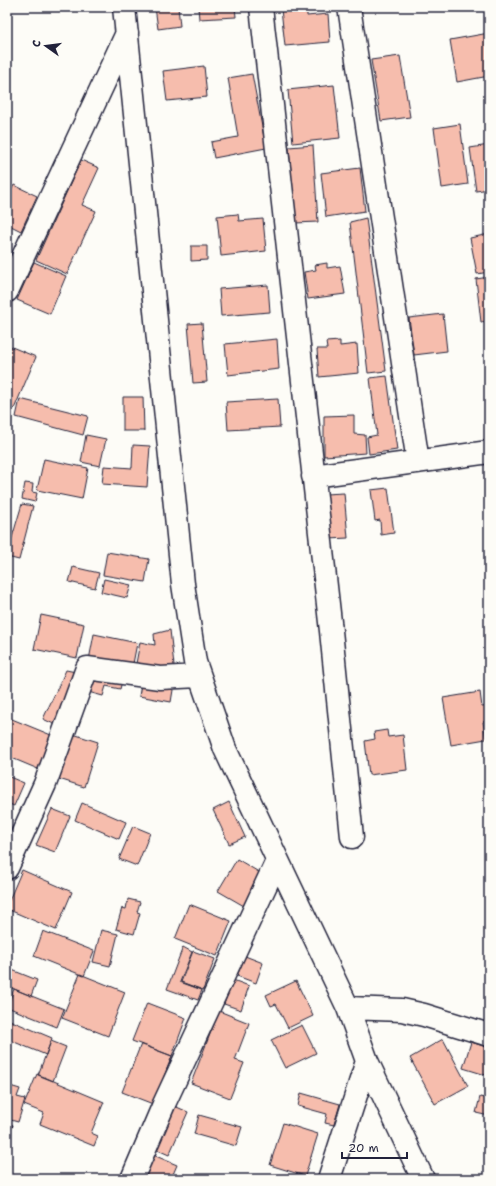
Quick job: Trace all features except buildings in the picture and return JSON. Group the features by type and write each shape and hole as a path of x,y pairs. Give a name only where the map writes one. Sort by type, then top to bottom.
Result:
{"street":[{"path":"124,7 183,584 195,662 225,749 348,1008 367,1061 423,1179"},
{"path":"261,7 352,837"},
{"path":"348,7 418,462"},
{"path":"7,291 126,33"},
{"path":"313,476 489,452"},
{"path":"7,868 45,784 88,668 160,678 199,676"},
{"path":"132,1179 164,1104 277,861"},
{"path":"348,1008 402,1010 424,1015 489,1035"},
{"path":"329,1179 367,1061"}]}
